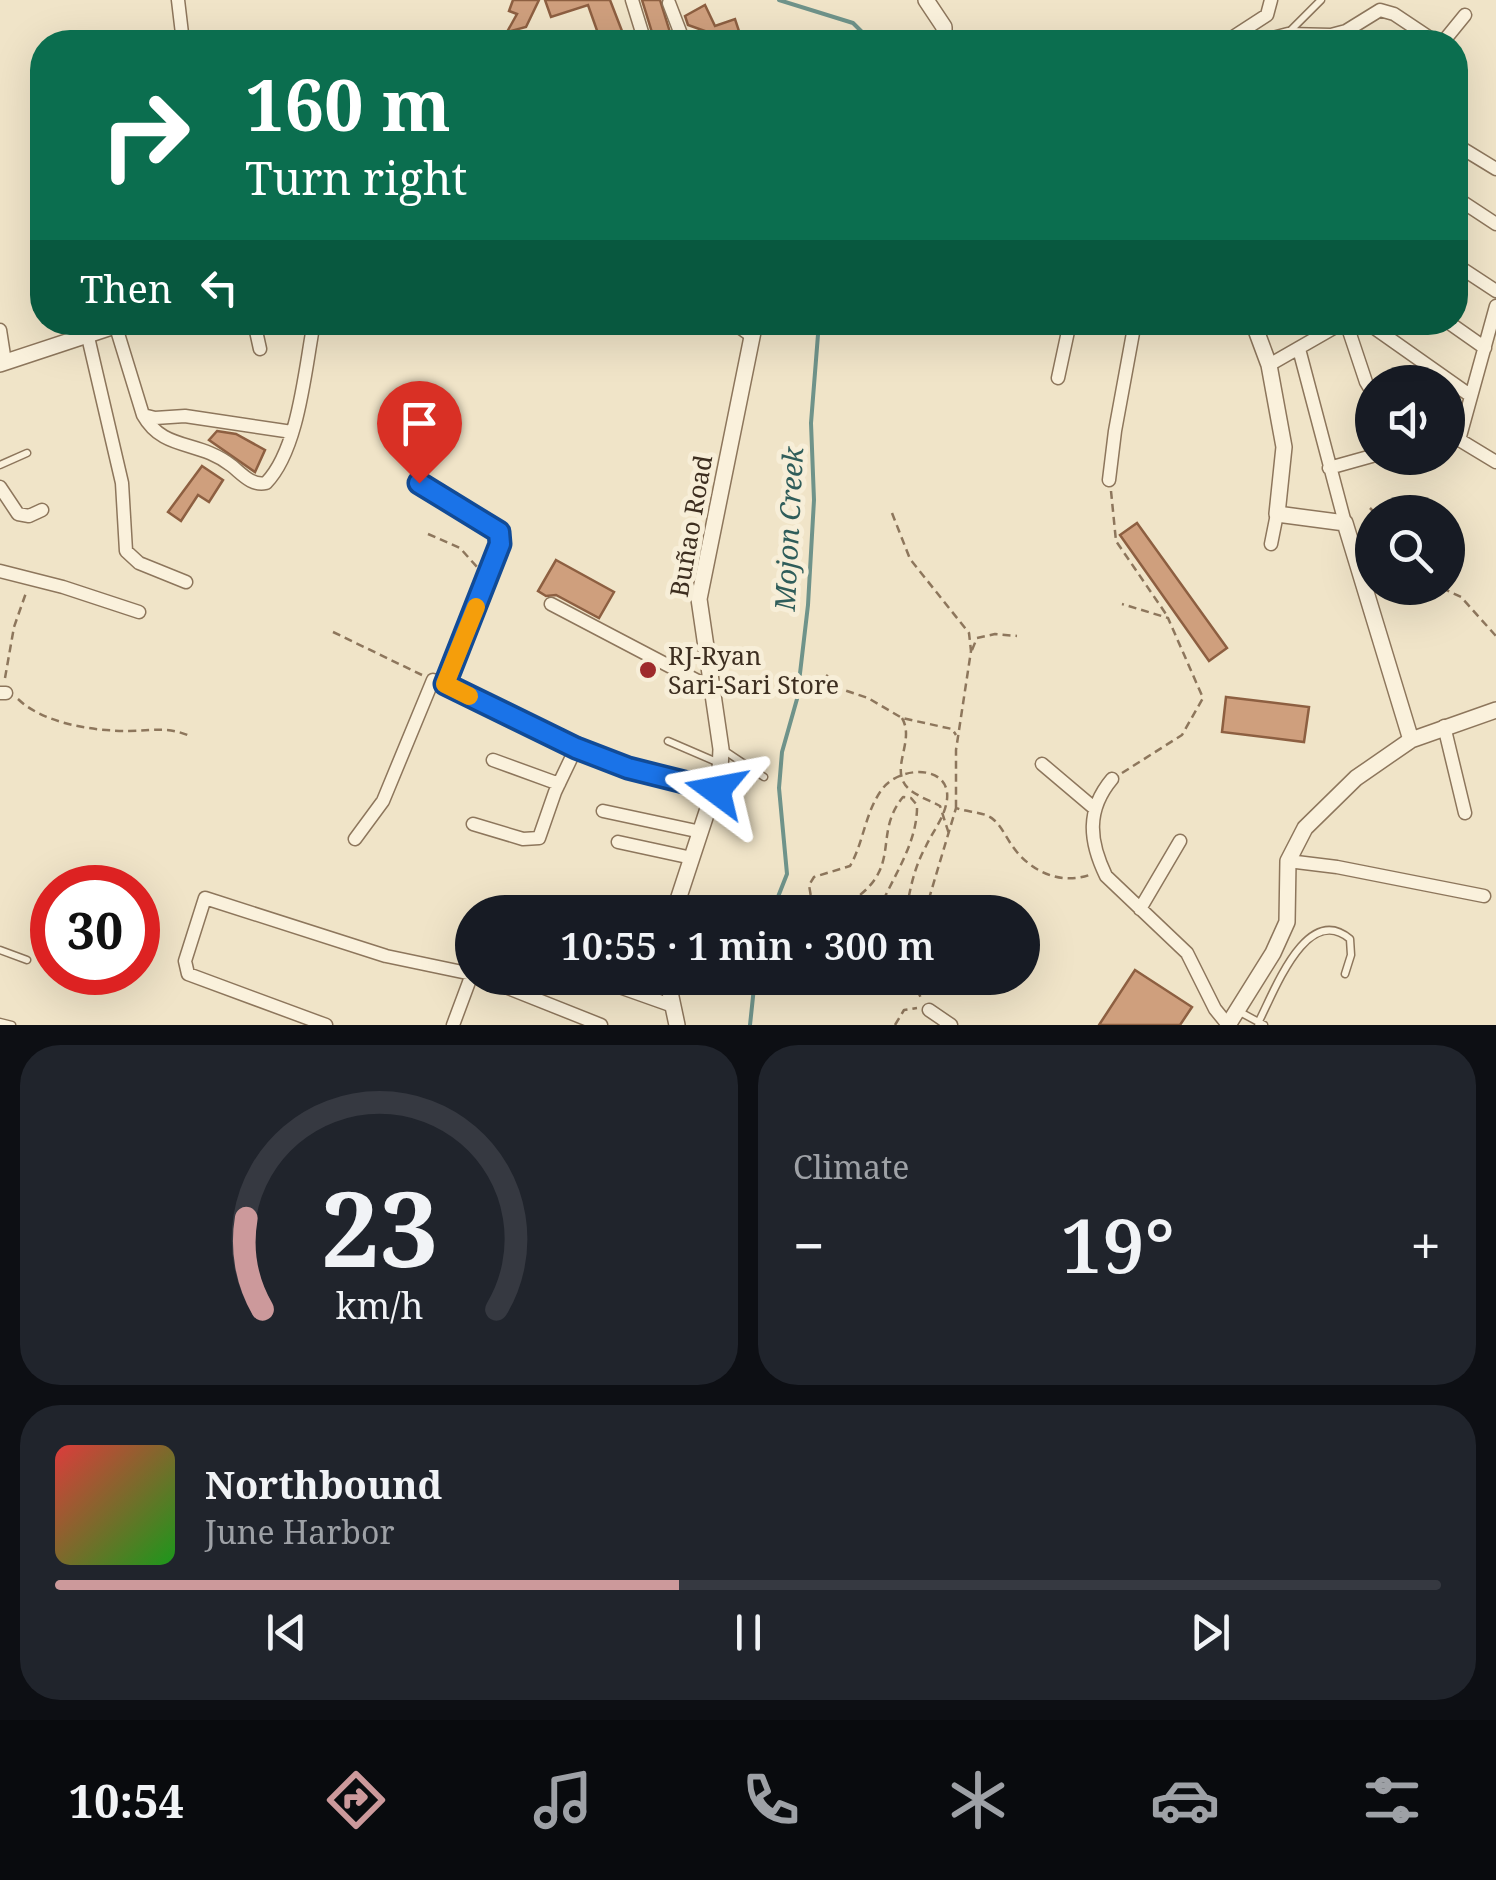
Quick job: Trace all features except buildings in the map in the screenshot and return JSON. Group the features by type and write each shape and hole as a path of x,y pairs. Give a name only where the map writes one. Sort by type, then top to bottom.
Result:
{"street":[{"path":"178,0 182,30"},
{"path":"632,0 641,30"},
{"path":"926,0 944,30"},
{"path":"1244,30 1267,16 1271,0"},
{"path":"669,3 679,30"},
{"path":"1349,30 1380,10 1420,30"},
{"path":"1451,30 1465,15"},
{"path":"1468,152 1496,169"},
{"path":"1468,206 1496,224"},
{"path":"1468,273 1496,291"},
{"path":"1465,410 1496,306"},
{"path":"0,330 3,363 94,335"},
{"path":"124,335 143,415 157,434 213,452 259,485 272,477 292,432 311,335"},
{"path":"257,335 260,349"},
{"name":"Buñao Road","path":"682,895 716,790 720,756 699,600 753,335"},
{"path":"1058,378 1067,335"},
{"path":"1110,480 1114,431 1132,335"},
{"path":"1258,335 1269,364 1285,460 1271,544"},
{"path":"1269,364 1322,335"},
{"path":"1350,335 1360,365"},
{"path":"1384,335 1471,396"},
{"path":"1466,335 1484,348"},
{"path":"88,337 122,483 126,551 139,564 186,582"},
{"path":"1300,348 1344,523 1411,740"},
{"path":"143,415 186,416 292,432"},
{"path":"1465,444 1496,462"},
{"path":"1330,468 1355,463"},
{"path":"355,838 384,800 500,544 499,532 419,483"},
{"path":"0,487 18,514 29,516 42,510"},
{"path":"1277,514 1344,523"},
{"path":"0,572 63,586 139,612"},
{"path":"551,604 713,689"},
{"path":"439,682 576,748 628,768 716,790"},
{"path":"1112,779 1094,808 1091,832 1102,869 1187,953 1215,1008 1231,1020 1273,953 1287,922 1288,861 1305,828 1356,778 1411,740 1496,710"},
{"path":"1444,726 1464,814"},
{"path":"474,824 524,839 539,838 576,748"},
{"path":"494,760 558,784"},
{"path":"1042,764 1094,808"},
{"path":"603,811 701,832"},
{"path":"1140,908 1180,841"},
{"path":"618,842 692,858"},
{"path":"1288,861 1484,896"},
{"path":"326,1025 188,974 185,961 205,898 386,956 455,970"},
{"path":"454,1025 465,995"},
{"path":"526,995 601,1025"},
{"path":"642,995 673,1006"},
{"path":"671,995 677,1025"},
{"path":"928,1010 951,1025"}],"lane":[{"path":"1292,30 1321,0"},
{"path":"0,465 27,453"},
{"path":"668,741 720,756 764,777"},
{"path":"1231,1020 1261,1024 1296,952 1308,936 1326,930 1341,932 1350,940 1346,974"},
{"path":"0,950 27,960"},
{"path":"0,1022 12,1025"}],"path":[{"path":"1110,480 1116,540 1168,618 1203,698 1182,735 1112,779"},
{"path":"892,514 910,560 970,633 971,651 957,736 956,808 930,895"},
{"path":"428,534 460,548 486,580"},
{"path":"30,578 4,674 3,693 38,713 106,731 158,727 190,736"},
{"path":"1465,603 1496,636"},
{"path":"1122,604 1168,618"},
{"path":"333,632 439,682"},
{"path":"971,651 977,638 994,634 1017,636"},
{"path":"826,675 840,689 868,698 902,718 952,729 957,736"},
{"path":"902,718 908,737 900,767 906,787 940,806 949,836"},
{"path":"811,895 809,885 814,877 850,866 876,798 886,784 901,774 925,771 946,788 947,803 915,870 910,895"},
{"path":"860,895 878,876 897,804 904,796 917,804 917,819 886,895"},
{"path":"956,808 982,813 995,821 1016,853 1046,876 1083,877 1102,869"},
{"path":"920,995 928,1010"},
{"path":"895,1025 904,1010 928,1010"}],"waterway":[{"name":"Mojon Creek","path":"779,0 853,23 860,30"},
{"name":"Mojon Creek","path":"779,895 787,874 779,788 782,752 797,699 808,605 814,500 811,423 818,335"},
{"name":"Mojon Creek","path":"750,1025 753,995"}],"slow traffic":[{"path":"469,696 445,684 476,607"}],"place":[{"name":"RJ-Ryan Sari-Sari Store","path":"648,670"}],"route":[{"path":"419,483 499,532 500,544 445,684 576,748 628,768 716,790"}]}
